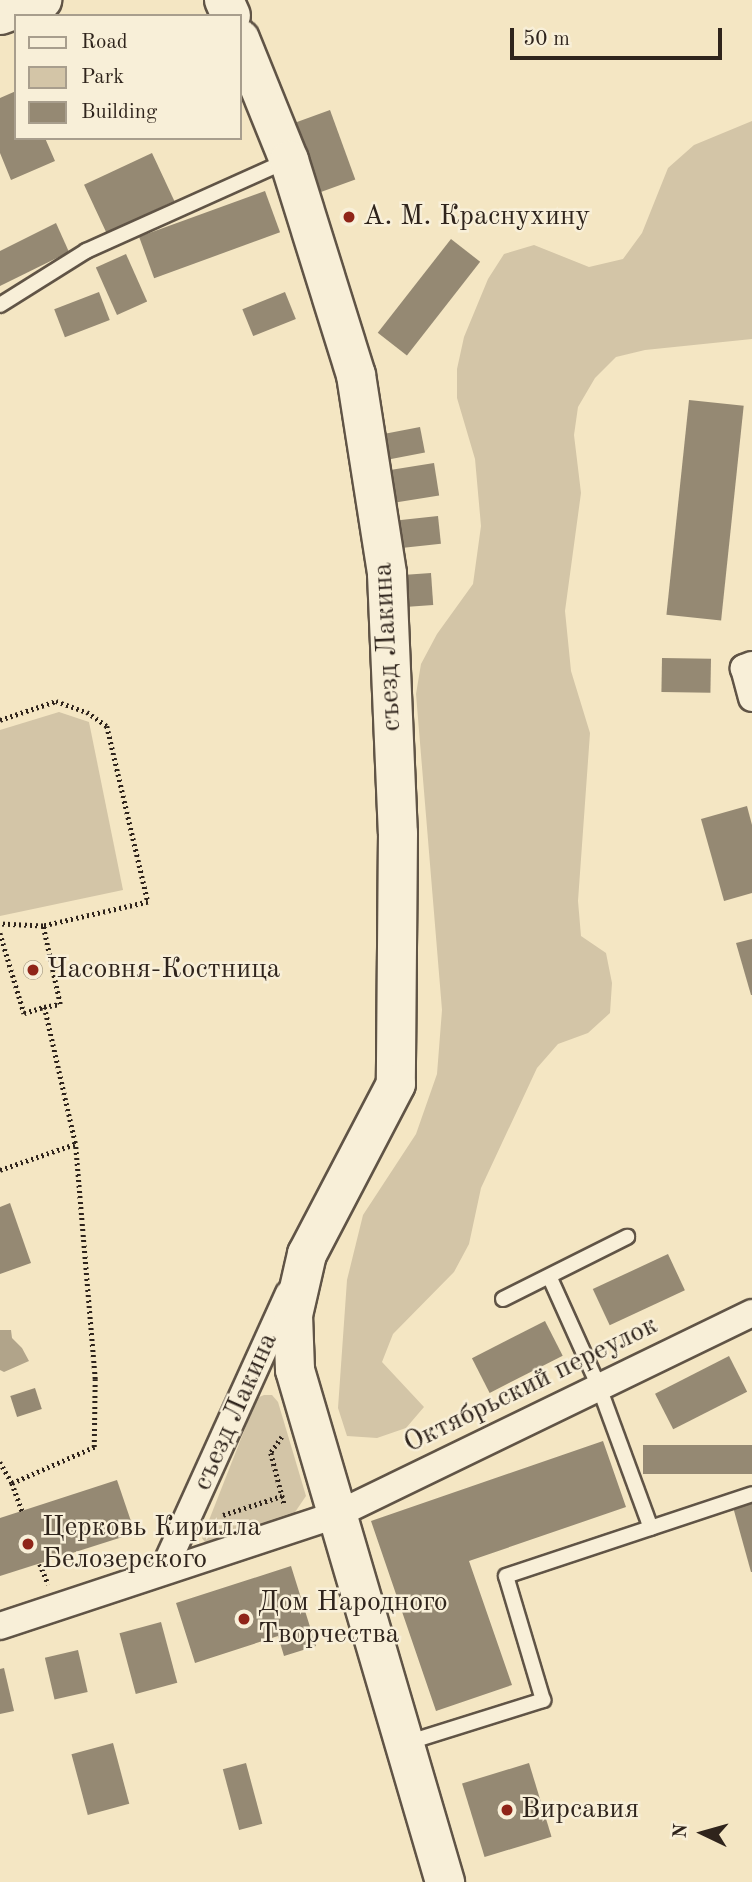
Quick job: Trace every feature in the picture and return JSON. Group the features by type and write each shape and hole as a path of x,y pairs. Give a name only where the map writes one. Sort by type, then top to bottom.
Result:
{"street":[{"path":"0,15 41,0"},
{"name":"съезд Лакина","path":"164,1569 307,1254 396,1084 398,834 387,574 356,375 289,160 242,44"},
{"path":"748,666 752,698"},
{"name":"съезд Лакина","path":"307,1254 293,1315 295,1370 445,1882"},
{"name":"Октябрьский переулок","path":"0,1626 164,1569 338,1514 752,1313"}],"lane":[{"path":"0,305 86,251 289,160"},
{"path":"503,1299 550,1278 627,1237"},
{"path":"550,1278 600,1387 651,1528"},
{"path":"404,1743 543,1700 506,1576 752,1494"}],"path":[{"path":"0,720 56,701 88,712 107,726 148,902 43,926 0,924"},
{"path":"0,933 24,1013 60,1004 43,926"},
{"path":"12,1483 94,1447 95,1379 75,1143 44,1007"},
{"path":"0,1170 75,1143"},
{"path":"286,1430 271,1453 286,1508"},
{"path":"0,1462 12,1483 22,1511"},
{"path":"223,1515 282,1496"}],"green space":[{"path":"752,121 752,339 645,350 616,357 595,378 578,407 574,435 581,493 565,611 571,671 590,733 578,901 581,936 606,953 612,983 610,1013 588,1033 558,1044 537,1068 481,1188 469,1244 454,1272 393,1334 382,1362 424,1407 406,1428 377,1438 347,1436 338,1408 347,1280 363,1215 416,1134 437,1074 442,1010 416,694 421,664 437,634 473,584 481,526 475,459 457,398 457,369 464,337 488,279 504,254 534,245 589,267 623,259 642,233 668,168 694,145"},
{"path":"59,712 89,722 123,890 0,916 0,730"},
{"path":"272,1395 278,1402 306,1496 289,1521 207,1545 202,1538 257,1398"}],"shaded area":[{"path":"0,1330 11,1330 12,1338 29,1361 4,1372 0,1370"}],"building":[{"path":"14,92 14,140 46,140 55,161 11,180 0,153 0,98"},
{"path":"330,110 355,180 317,194 291,124"},
{"path":"152,153 174,201 106,233 84,185"},
{"path":"265,191 280,232 154,278 139,237"},
{"path":"56,223 69,252 0,286 0,251"},
{"path":"451,239 480,262 407,356 378,333"},
{"path":"126,254 147,302 117,315 96,267"},
{"path":"99,292 110,320 65,337 54,309"},
{"path":"285,292 296,319 253,336 242,309"},
{"path":"689,400 744,406 721,621 666,615"},
{"path":"420,427 425,453 385,460 380,435"},
{"path":"434,463 439,496 391,503 386,471"},
{"path":"438,516 441,544 399,548 396,520"},
{"path":"431,573 433,605 401,607 399,575"},
{"path":"662,658 711,659 710,693 661,692"},
{"path":"747,806 752,825 752,893 724,901 701,819"},
{"path":"752,939 752,995 751,995 736,943"},
{"name":"Часовня-Костница","path":"33,960 40,963 43,970 40,977 33,980 26,977 23,970 26,963"},
{"path":"10,1203 31,1263 0,1274 0,1207"},
{"path":"668,1254 685,1290 610,1325 593,1289"},
{"path":"545,1321 563,1356 490,1393 472,1358"},
{"path":"729,1356 747,1392 673,1429 655,1394"},
{"path":"35,1388 42,1409 17,1417 10,1396"},
{"path":"603,1441 626,1507 469,1561 512,1685 436,1711 371,1521"},
{"path":"643,1445 752,1445 752,1474 643,1474"},
{"path":"117,1480 135,1533 0,1576 0,1518"},
{"path":"752,1502 752,1572 751,1572 733,1507"},
{"name":"Дом Народного Творчества","path":"291,1566 316,1646 284,1656 278,1636 195,1663 176,1603"},
{"path":"161,1622 177,1683 136,1694 119,1633"},
{"path":"78,1650 88,1692 55,1700 45,1658"},
{"path":"4,1668 14,1711 0,1714 0,1669"},
{"path":"113,1743 129,1804 88,1815 71,1754"},
{"path":"246,1763 262,1824 239,1830 223,1769"},
{"name":"Вирсавия","path":"529,1763 552,1837 485,1857 462,1783"}],"place":[{"name":"А. М. Краснухину","path":"349,217"},
{"name":"Часовня-Костница","path":"33,970"},
{"name":"Церковь Кирилла Белозерского","path":"28,1544"},
{"name":"Дом Народного Творчества","path":"244,1619"},
{"name":"Вирсавия","path":"507,1810"}]}
